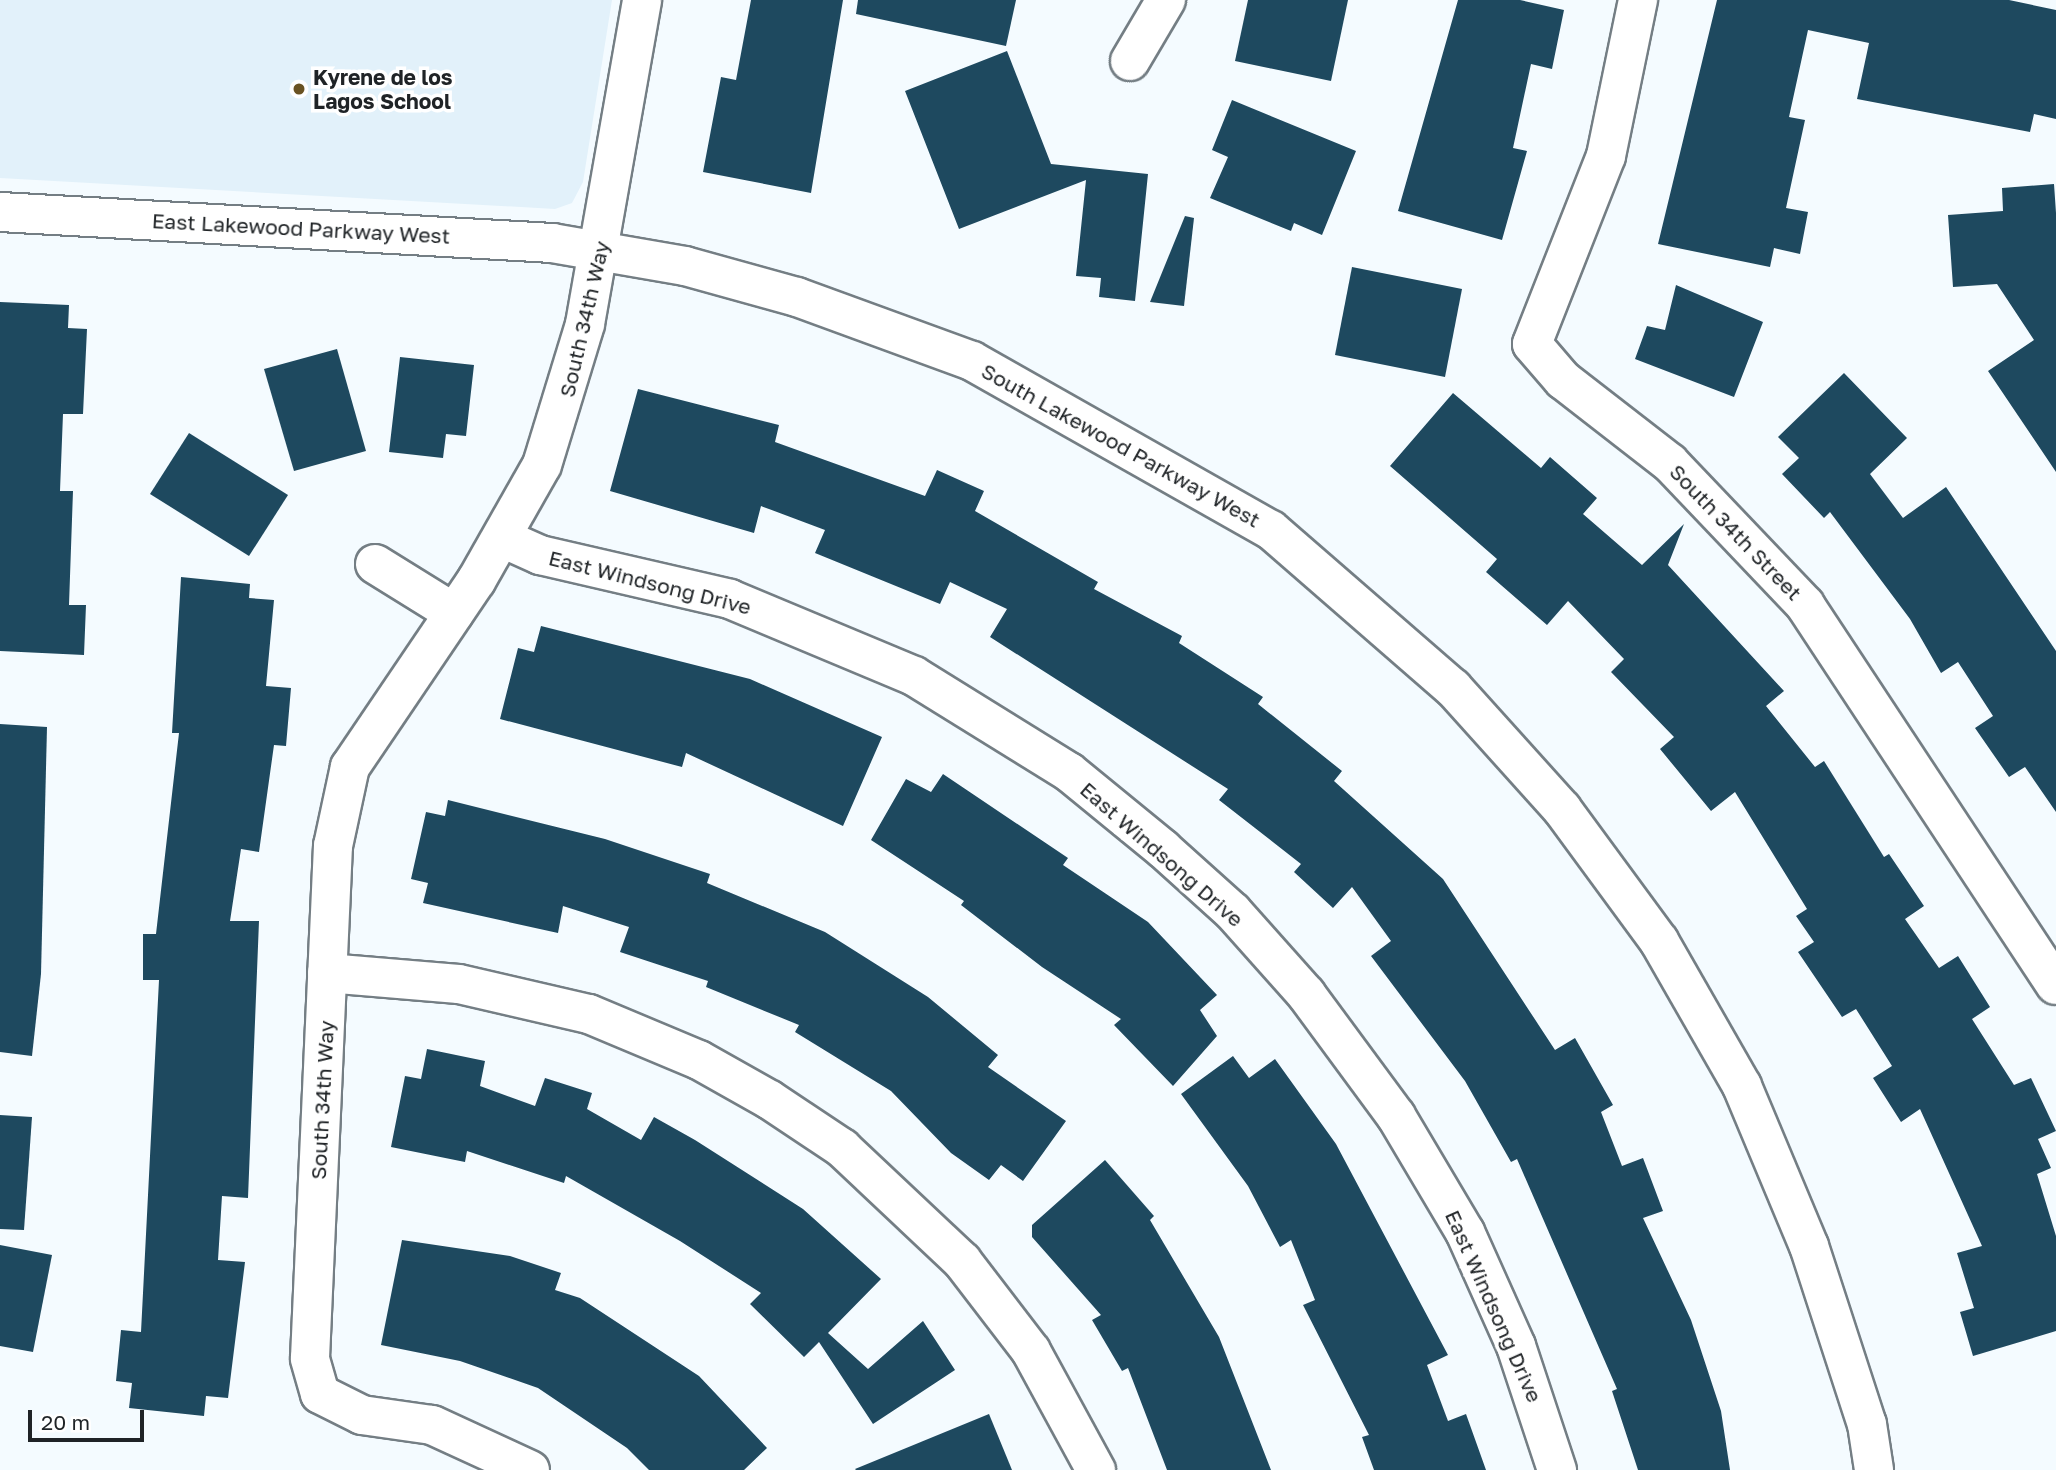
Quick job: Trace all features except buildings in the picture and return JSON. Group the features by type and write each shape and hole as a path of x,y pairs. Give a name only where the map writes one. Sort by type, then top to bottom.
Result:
{"street":[{"name":"South 34th Way","path":"530,1470 432,1424 362,1415 320,1394 310,1358 333,846 350,767 502,538 542,464 574,376 601,250 642,0"},
{"path":"1130,61 1166,0"},
{"name":"South 34th Street","path":"1638,0 1606,156 1532,344 1563,380 1689,480 1805,605 2056,985"},
{"name":"East Lakewood Parkway West","path":"0,212 351,229 601,250"},
{"name":"South Lakewood Parkway West","path":"601,250 797,297 972,361 1271,530 1453,688 1562,809 1659,941 1742,1086 1809,1246 1867,1424 1874,1470"},
{"name":"East Windsong Drive","path":"502,538 540,555 730,599 914,676 1069,772 1163,849 1233,912 1306,993 1396,1116 1476,1257 1516,1346 1557,1470"},
{"path":"375,564 454,613"},
{"path":"327,973 459,984 589,1014 699,1060 770,1100 842,1148 962,1261 1031,1351 1096,1470"}],"shaded area":[{"name":"Kyrene de los Lagos School","path":"0,0 612,0 583,182 572,203 555,209 0,178"}],"place":[{"name":"Kyrene de los Lagos School","path":"299,89"}]}
